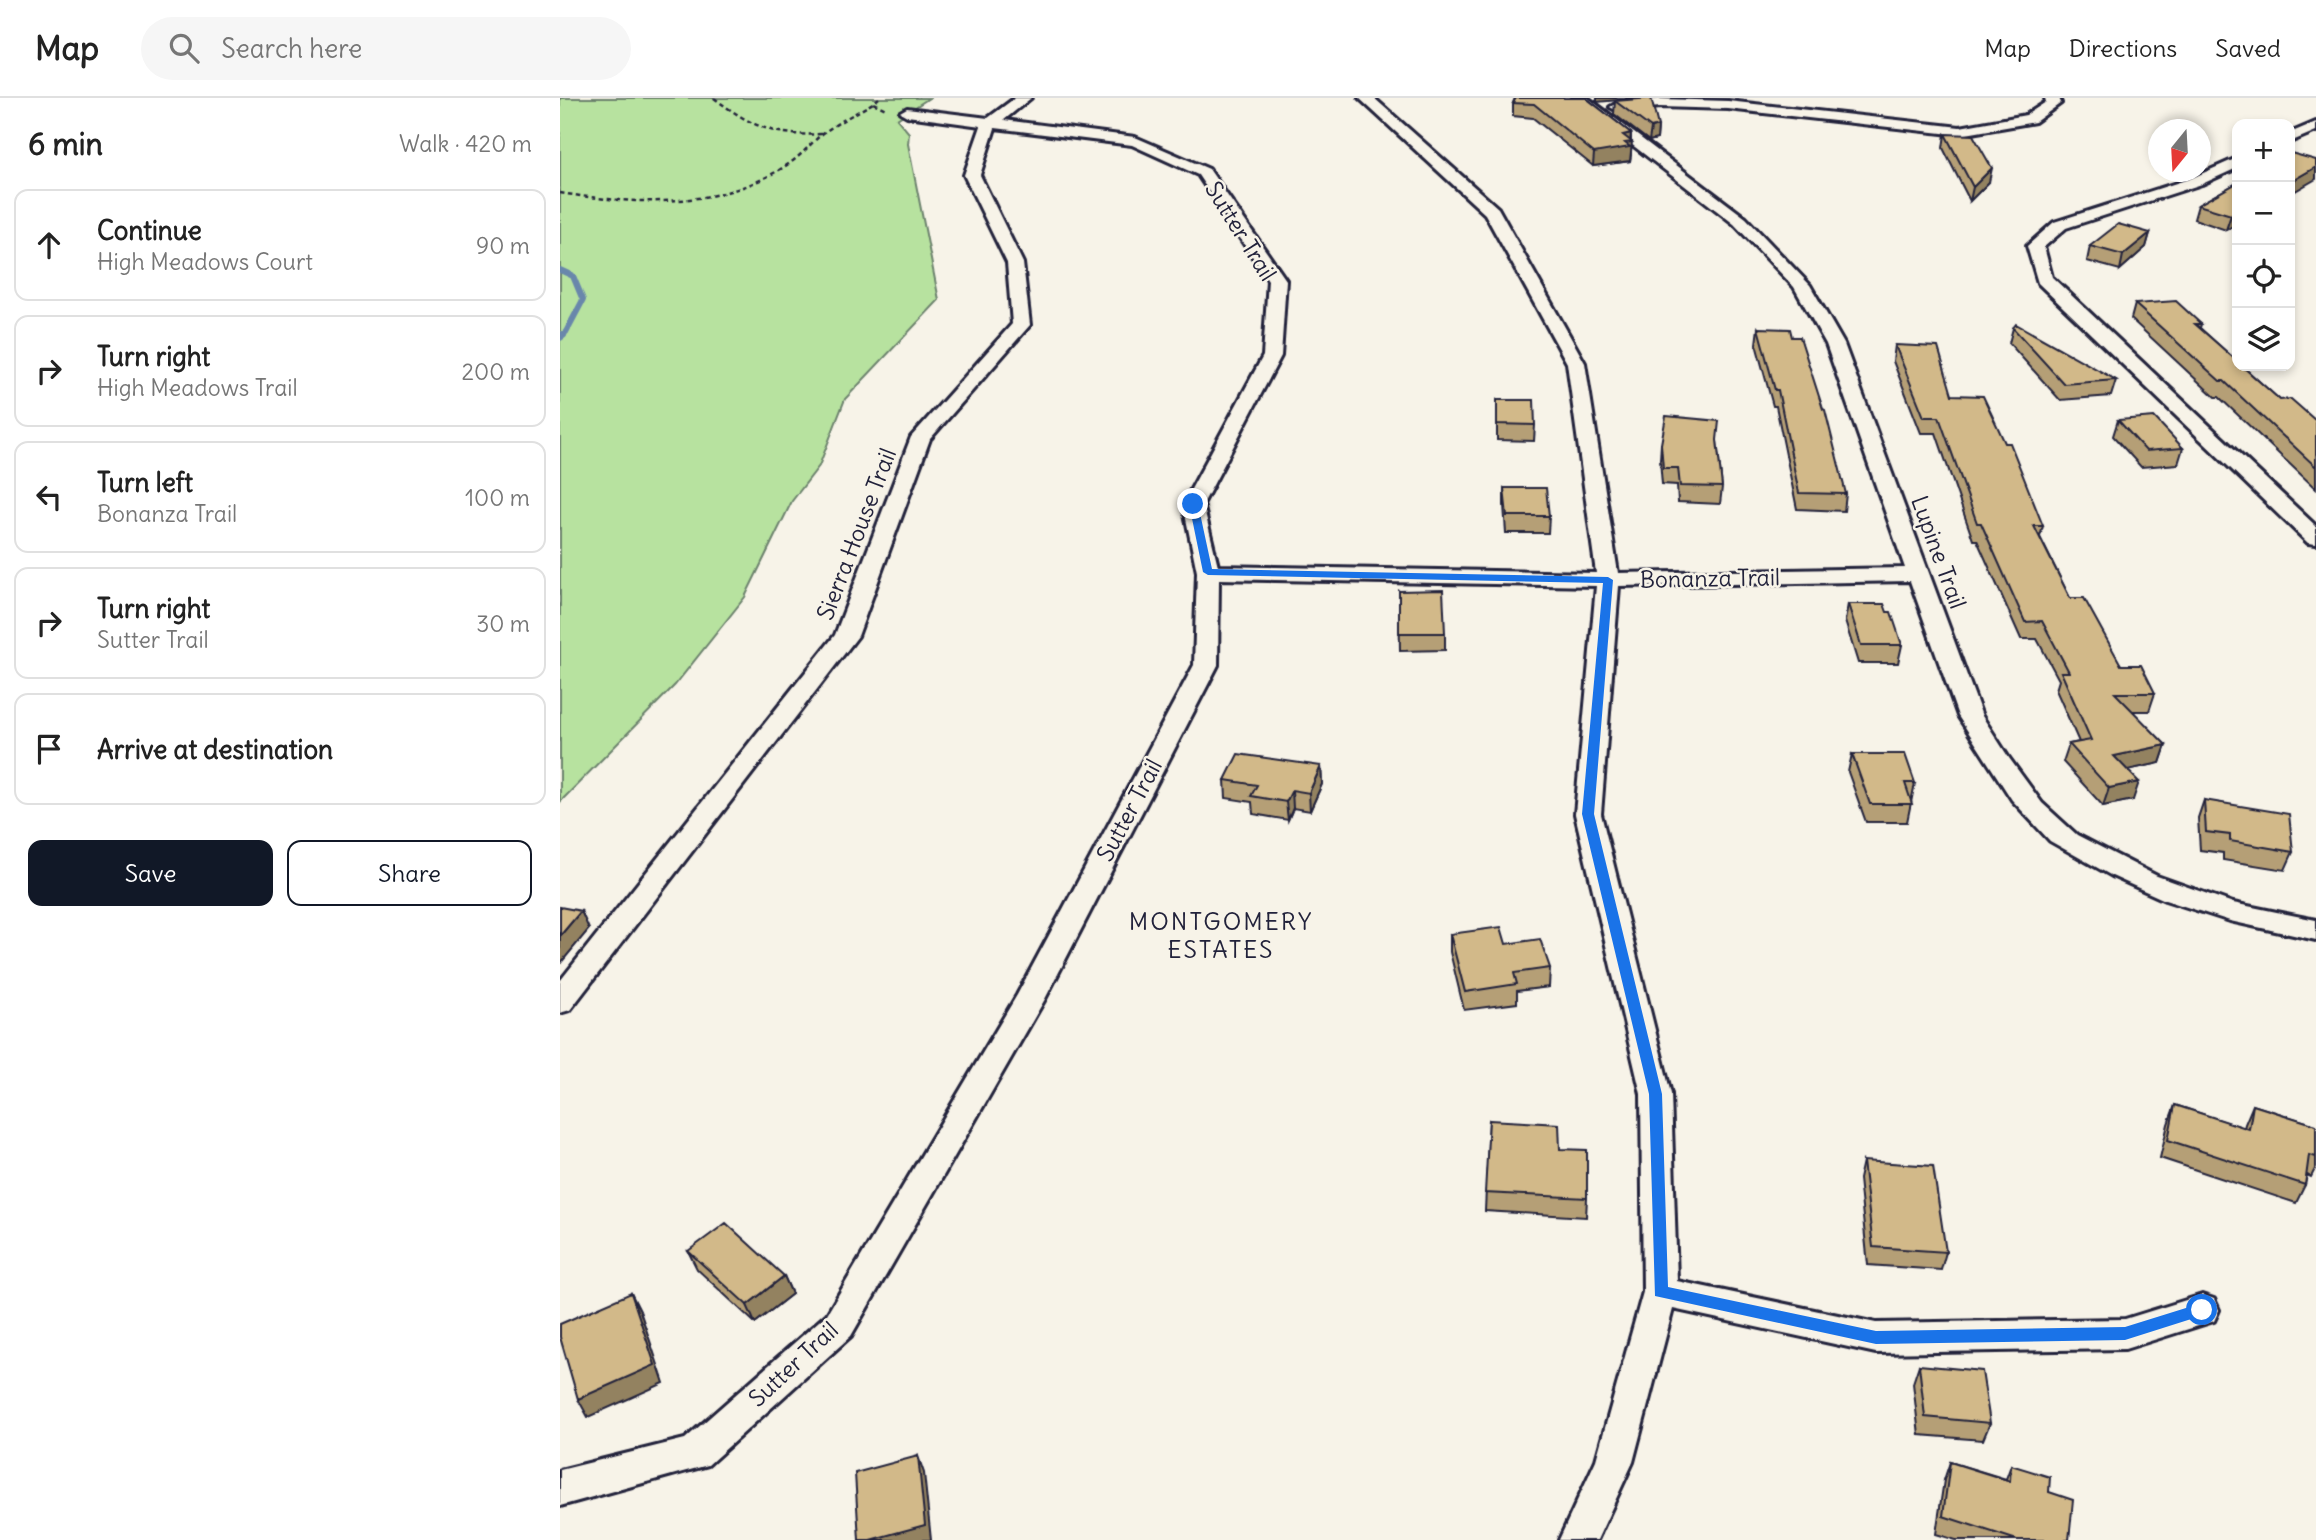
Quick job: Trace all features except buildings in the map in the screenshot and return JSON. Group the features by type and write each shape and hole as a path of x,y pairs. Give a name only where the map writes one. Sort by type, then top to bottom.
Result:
{"street":[{"path":"989,124 1024,98"},
{"path":"1366,98 1492,211 1576,363 1608,580 1588,814 1656,1094 1660,1292 1614,1462 1578,1540"},
{"path":"1587,104 1728,106 1960,131 2030,119 2054,103 2052,98"},
{"name":"Lupine Trail","path":"1587,104 1740,221 1801,285 1835,344 1970,716 1991,753 2059,836 2128,875 2200,903 2278,924 2316,930"},
{"name":"Sutter Trail","path":"560,1488 695,1453 839,1325 1030,999 1206,664 1208,572 1193,504 1272,356 1277,280 1204,172 1135,141 907,112"},
{"name":"Sierra House Trail","path":"560,1002 846,636 921,437 1021,325 1014,263 972,175 989,124"},
{"path":"2295,136 2316,126"},
{"path":"2232,164 2197,181 2060,225 2035,246 2044,279 2316,538"},
{"name":"Bonanza Trail","path":"1208,572 1608,580 1919,574"},
{"path":"1660,1292 1876,1338 2125,1334 2202,1310"}],"path":[{"path":"714,98 737,116 772,134 792,137 823,134"},
{"path":"560,193 637,201 727,194 761,180 789,164 823,134 873,103"}],"green space":[{"path":"560,98 929,98 897,119 909,133 908,144 939,300 845,399 819,466 792,501 745,597 675,685 560,802"}],"waterway":[{"path":"560,270 573,276 583,300 566,332 560,337 563,335"}],"district":[{"name":"MONTGOMERY ESTATES","path":"1221,935"}],"route":[{"path":"1193,504 1208,572 1608,580 1588,814 1656,1094 1660,1292 1876,1338 2125,1334 2202,1310"}]}
